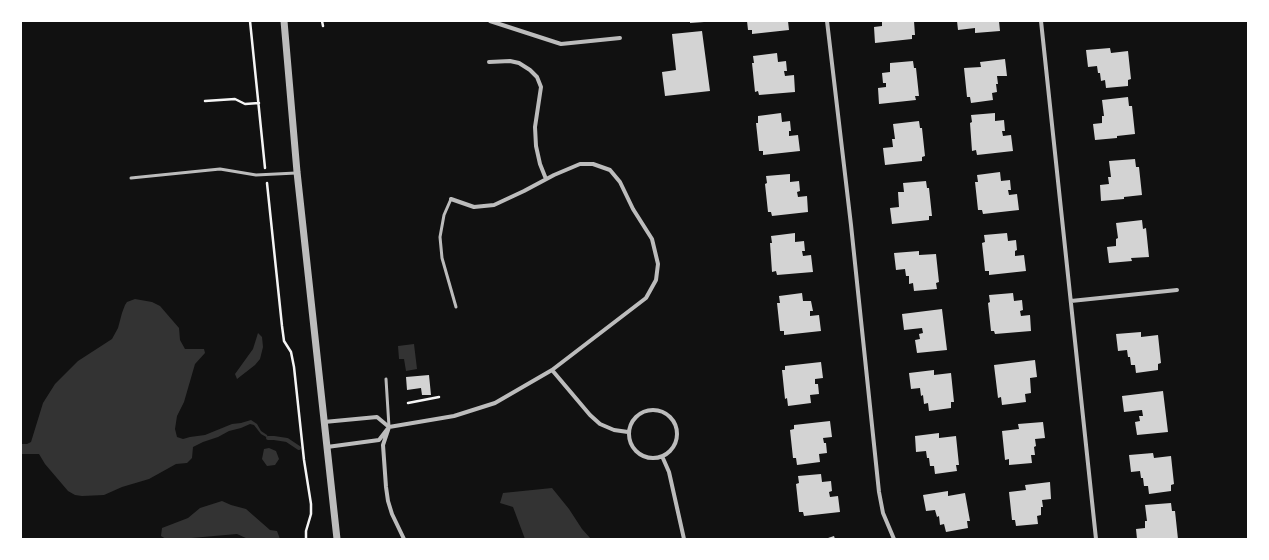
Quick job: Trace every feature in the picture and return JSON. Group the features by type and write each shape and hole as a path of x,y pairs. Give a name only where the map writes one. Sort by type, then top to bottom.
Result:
{"street":[{"path":"284,21 297,172 338,539"},
{"path":"490,21 561,44 620,38"},
{"path":"827,21 851,225 879,492 883,512 894,539"},
{"path":"1042,21 1096,539"},
{"path":"489,62 510,61 519,63 530,70 537,77 541,87 536,127 536,146 540,164 546,179"},
{"path":"327,447 379,440 389,427 454,416 495,403 552,370 646,298 656,280 658,264 652,239 620,182 610,170 593,164 580,164 494,205 474,207 450,199"},
{"path":"1071,300 1177,290"},
{"path":"552,370 590,415 600,424 614,430 628,432"},
{"path":"648,410 663,412 674,423 677,430 677,438 674,446 662,456 654,458 650,457 638,453 633,448 629,440 628,432 634,418 640,413 648,410"},
{"path":"324,422 377,417 389,427"},
{"path":"389,427 383,445 386,487 392,514 404,539"},
{"path":"662,456 668,472 684,539"}],"lane":[{"path":"131,178 220,169 256,175 297,172"},
{"path":"450,199 444,215 440,237 442,258 456,307"},
{"path":"386,379 389,427"}],"path":[{"path":"250,21 282,326 284,341 291,352 294,367 304,460 311,504 311,514 306,531 306,539"},
{"path":"322,21 323,26"},
{"path":"205,101 235,99 245,104 258,103"},
{"path":"408,403 439,397"}],"shaded area":[{"path":"135,299 152,302 160,306 179,328 180,340 185,349 204,349 205,353 195,364 184,402 177,416 175,429 177,437 183,439 205,435 232,424 251,420 257,424 268,438 261,434 254,425 250,424 229,431 193,447 192,458 187,463 176,464 149,479 122,487 104,495 75,495 68,491 45,464 39,454 21,454 21,444 31,442 43,403 55,384 78,361 112,339 118,328 125,305 127,302"},
{"path":"258,333 262,337 263,347 260,359 255,365 237,379 235,374 253,349"},
{"path":"414,344 417,369 406,371 404,359 399,359 398,346"},
{"path":"269,448 276,451 279,459 275,465 267,466 262,459 264,449"},
{"path":"552,488 591,539 525,539 513,507 500,503 503,493"},
{"path":"222,501 246,509 270,530 277,531 280,539 248,539 237,534 180,539 166,539 161,536 162,528 188,518 200,508"}],"building":[{"path":"690,21 704,21 704,22 690,23"},
{"path":"747,21 788,21 789,30 752,34 752,30 748,30"},
{"path":"882,21 914,21 915,35 912,35 912,39 875,43 874,27 882,26"},
{"path":"957,21 999,21 1000,31 975,33 975,28 958,30"},
{"path":"702,31 710,91 665,96 662,72 676,70 672,34"},
{"path":"1110,48 1111,53 1128,51 1131,79 1128,80 1128,86 1106,88 1105,80 1101,81 1097,66 1088,67 1086,50"},
{"path":"777,53 778,62 786,61 787,71 784,71 785,76 794,75 795,92 759,95 758,91 755,92 752,63 754,63 753,56"},
{"path":"1005,59 1007,76 997,76 997,92 992,93 993,100 971,103 970,97 967,97 964,68 981,67 980,62"},
{"path":"913,61 914,68 916,68 919,96 915,96 916,100 879,104 878,88 886,87 886,83 883,83 882,73 890,72 890,63"},
{"path":"1128,97 1129,106 1132,106 1135,134 1117,136 1117,138 1095,140 1093,124 1102,123 1102,116 1104,116 1102,100"},
{"path":"781,113 782,122 790,121 791,131 789,131 789,136 798,135 800,151 763,155 763,151 759,151 756,123 758,123 758,116"},
{"path":"995,113 995,121 1004,120 1005,131 1002,131 1003,136 1011,135 1013,151 977,155 976,150 972,151 970,123 972,122 971,115"},
{"path":"919,121 920,128 922,128 925,156 922,157 922,161 885,165 883,148 893,147 892,139 895,139 893,124"},
{"path":"1135,159 1136,167 1139,167 1142,195 1124,197 1124,199 1101,201 1100,185 1109,184 1108,177 1111,177 1109,161"},
{"path":"1000,172 1001,181 1010,180 1011,190 1008,190 1009,195 1017,194 1019,210 983,214 982,210 978,210 975,182 978,182 977,175"},
{"path":"790,174 790,182 799,181 800,191 797,192 798,197 807,196 808,212 772,216 771,212 768,212 765,184 767,183 766,176"},
{"path":"926,181 927,188 929,188 932,216 929,216 929,220 892,224 890,208 899,207 898,192 904,192 903,183"},
{"path":"1142,220 1143,229 1146,228 1149,257 1131,258 1132,261 1109,263 1107,247 1116,246 1116,239 1118,238 1116,223"},
{"path":"795,233 795,242 804,241 805,251 802,251 803,256 811,255 813,272 777,275 776,271 772,272 771,236"},
{"path":"1007,233 1008,241 1016,240 1017,250 1015,251 1015,256 1024,255 1026,271 989,275 989,271 985,271 982,243 985,242 984,235"},
{"path":"919,251 919,255 936,254 939,282 936,283 937,289 914,291 913,283 909,284 909,276 906,276 905,269 896,270 894,253"},
{"path":"802,293 803,301 811,301 813,311 810,311 810,316 819,315 821,331 784,335 784,331 780,331 777,303 780,303 779,296"},
{"path":"1013,293 1014,301 1022,300 1023,310 1020,311 1021,316 1030,315 1031,331 995,334 994,331 991,331 988,303 990,302 989,295"},
{"path":"942,309 947,350 917,353 915,340 920,339 919,334 923,333 922,328 904,330 902,314"},
{"path":"1141,332 1141,337 1158,335 1161,363 1158,364 1158,370 1136,373 1135,365 1131,365 1127,350 1118,351 1116,334"},
{"path":"1035,360 1037,377 1030,378 1031,393 1025,394 1026,402 1002,405 1001,397 998,398 994,365"},
{"path":"821,362 823,378 815,379 815,384 818,384 819,394 810,395 811,403 788,406 787,398 785,399 782,370 785,370 785,366"},
{"path":"934,370 934,375 951,373 954,402 951,402 951,408 929,411 928,403 924,404 923,395 921,396 920,388 911,389 909,373"},
{"path":"429,375 431,395 422,395 421,388 407,390 406,377"},
{"path":"1163,391 1168,432 1137,435 1135,422 1140,421 1139,416 1143,416 1142,410 1124,412 1122,396"},
{"path":"830,421 832,437 823,438 824,443 826,443 827,453 819,454 820,462 797,465 796,458 793,458 790,430 794,429 794,425"},
{"path":"1043,422 1045,438 1035,439 1035,455 1031,455 1032,463 1009,465 1009,459 1005,460 1002,431 1019,429 1018,424"},
{"path":"939,433 939,438 956,436 959,465 956,465 957,471 935,474 934,466 930,466 926,451 916,452 915,436"},
{"path":"1153,453 1154,458 1171,456 1174,484 1171,485 1171,491 1149,494 1148,486 1144,486 1140,471 1131,472 1129,455"},
{"path":"821,474 822,482 831,481 832,491 829,492 830,497 838,496 840,512 804,516 803,512 799,512 796,484 799,483 798,476"},
{"path":"1050,482 1051,499 1042,500 1043,507 1041,507 1041,515 1037,516 1038,524 1016,526 1015,520 1012,520 1009,492 1026,490 1025,485"},
{"path":"948,491 948,496 965,493 970,521 967,521 968,528 946,532 944,524 940,525 939,516 937,517 935,510 926,511 923,495"},
{"path":"1171,503 1172,511 1175,511 1178,539 1137,539 1136,529 1145,528 1145,521 1147,521 1145,505"},
{"path":"834,536 835,539 825,539"}],"waterway":[{"path":"268,438 287,440 299,448"}]}
